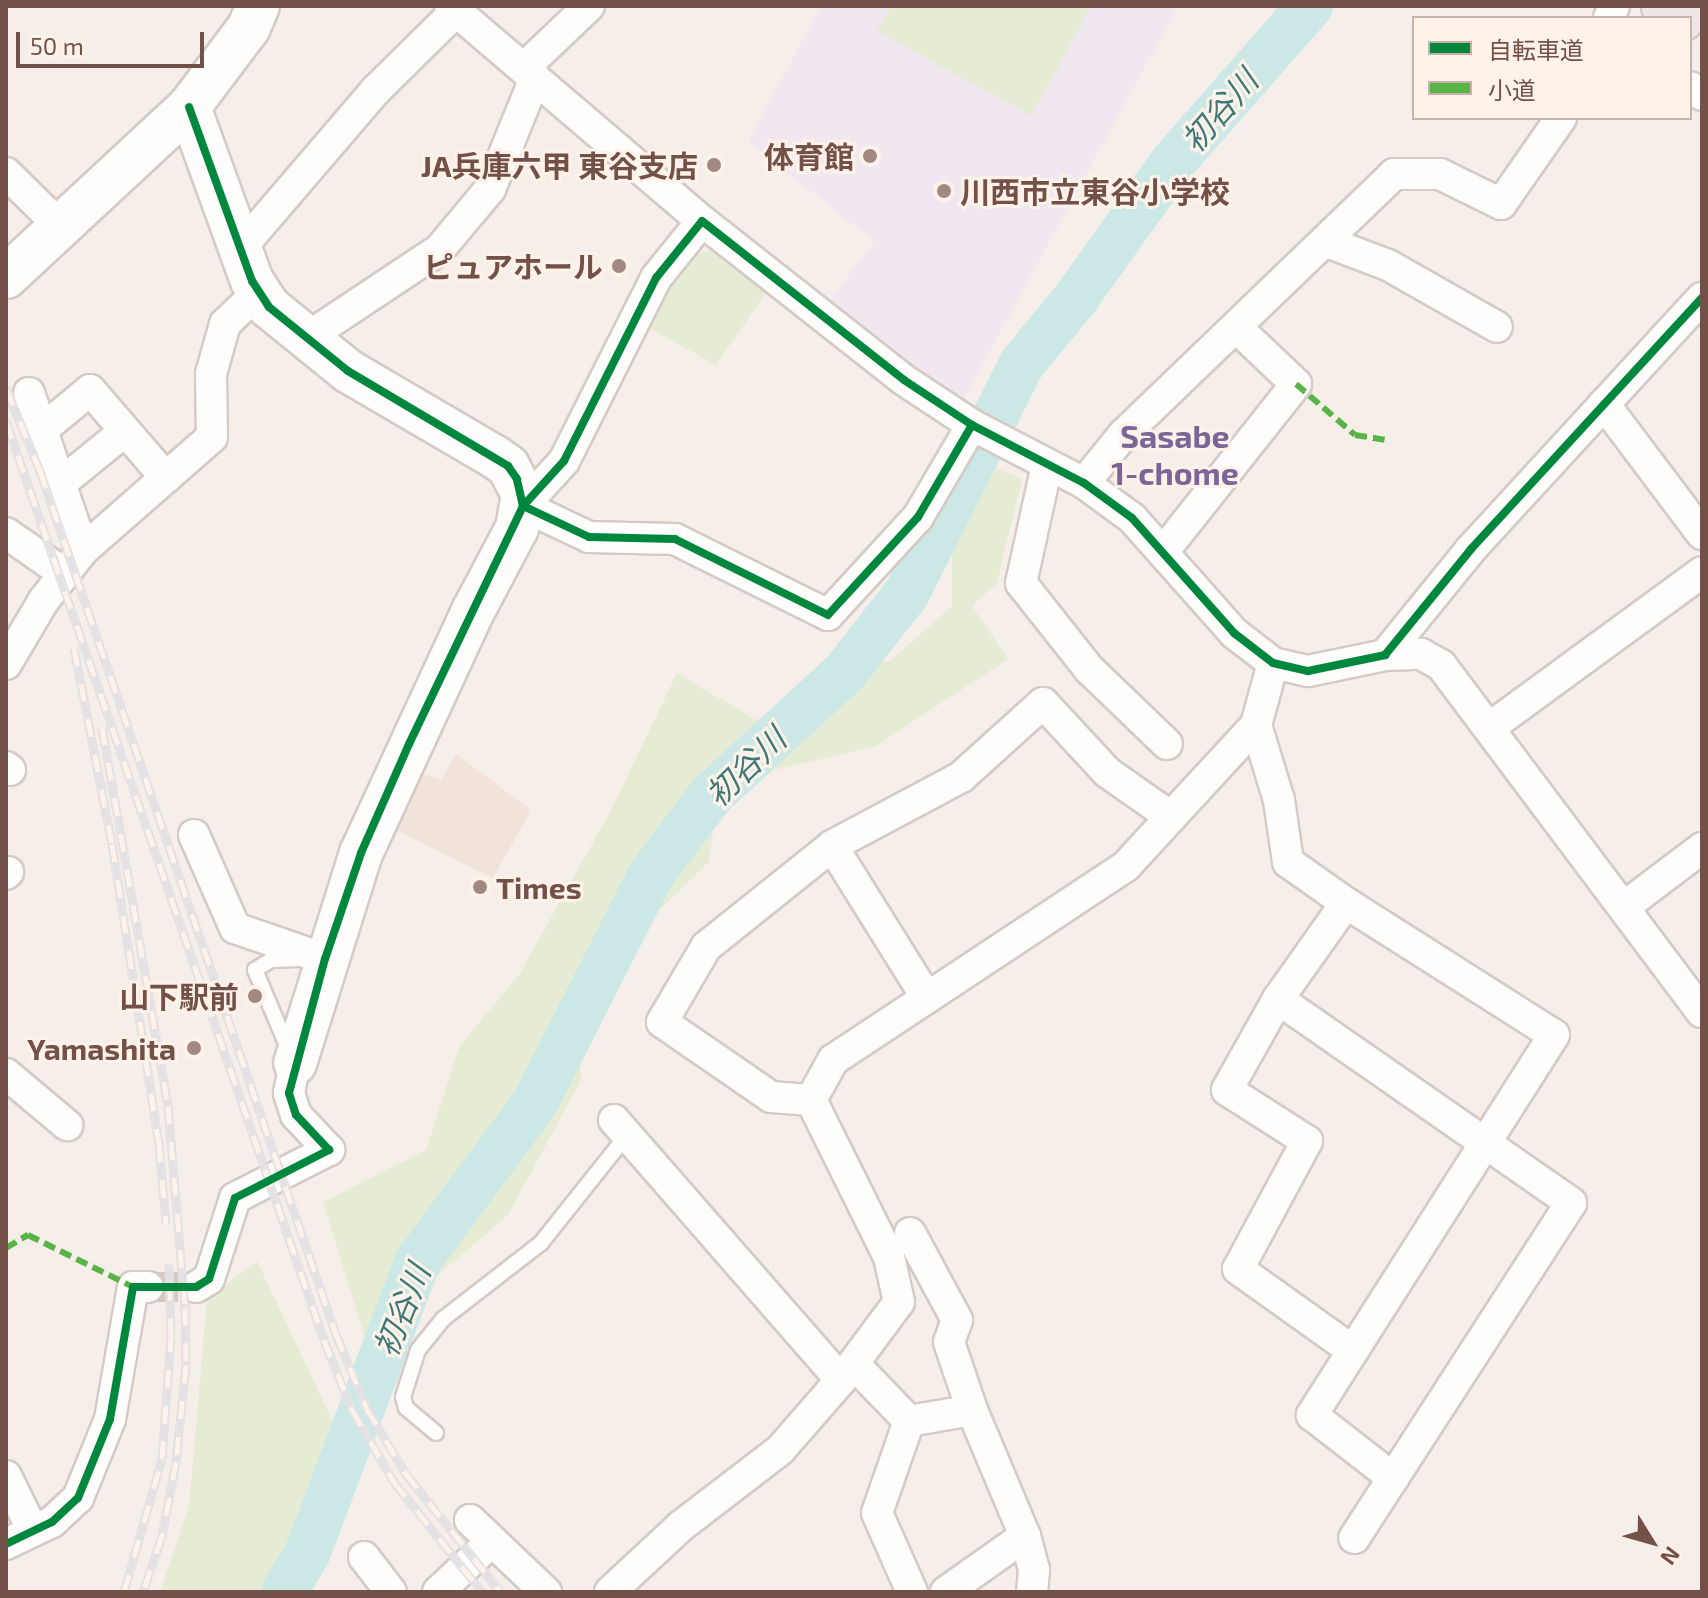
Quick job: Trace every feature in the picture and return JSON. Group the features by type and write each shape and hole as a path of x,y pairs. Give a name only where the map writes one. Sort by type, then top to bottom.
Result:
{"street":[{"path":"6,277 63,229 189,107 249,27 258,6"},
{"path":"305,339 439,250 490,189 530,72 589,6"},
{"path":"243,245 376,90 453,9 841,335 972,425 1084,483 1132,518 1234,633 1273,663 1308,671 1385,655 1421,654 1441,665 1702,1012"},
{"path":"189,107 258,292 305,339 348,371 508,466 520,486 523,506"},
{"path":"1084,483 1123,435 1327,242 1394,174 1440,174 1501,204 1560,120"},
{"path":"6,173 63,229"},
{"path":"196,1287 209,1279 235,1198 329,1150 296,1115 289,1093 325,959 385,798 523,506 564,461 656,278 702,221"},
{"path":"1327,242 1388,265 1497,327"},
{"path":"11,649 83,550 212,437 211,374 225,324 258,292"},
{"path":"1385,655 1471,549 1702,298"},
{"path":"1163,552 1296,384 1237,328"},
{"path":"42,430 90,390 166,478"},
{"path":"29,393 83,550"},
{"path":"1604,404 1702,534"},
{"path":"523,506 589,537 675,539 828,615 918,517 972,425"},
{"path":"60,484 125,431"},
{"path":"1047,465 1021,583 1089,669 1167,744"},
{"path":"6,533 65,574"},
{"path":"1489,728 1702,572"},
{"path":"811,1100 833,1060 1126,866 1256,725 1273,663"},
{"path":"811,1100 771,1097 662,1022 706,947 832,846 961,777 1043,703 1107,772 1171,817"},
{"path":"1256,725 1279,800 1288,862 1346,903 1554,1035 1312,1415 1393,1478"},
{"path":"194,835 235,928 325,959"},
{"path":"832,846 927,998"},
{"path":"1624,907 1702,848"},
{"path":"1346,903 1278,999 1227,1090 1307,1141 1238,1269 1353,1351"},
{"path":"1278,999 1571,1203 1354,1538"},
{"path":"6,1074 67,1125"},
{"path":"610,1592 681,1526 780,1450 848,1372 899,1302 889,1257 811,1100"},
{"path":"621,1128 848,1372 909,1421 972,1410"},
{"path":"910,1233 957,1320 949,1342 972,1410 1025,1536 1034,1570 1032,1592"},
{"path":"6,1476 19,1538 78,1498 110,1419 133,1287 148,1287"},
{"path":"909,1421 877,1513 912,1592"},
{"path":"470,1520 546,1592"},
{"path":"946,1592 1025,1536"},
{"path":"438,1592 491,1542"},
{"path":"364,1557 391,1592"}],"lane":[{"path":"295,1063 255,970 271,960 325,959"},
{"path":"436,1433 406,1408 403,1397 418,1350 443,1319 541,1243 621,1128"}],"shaded area":[{"name":"川西市立東谷小学校","path":"821,6 1178,6 961,404 824,308 874,241 748,141"},
{"path":"456,754 531,810 493,878 393,828 414,772 441,780"}],"green space":[{"path":"891,6 1091,6 1031,116 877,31"},
{"path":"721,247 770,287 716,365 645,326 681,258"},
{"path":"988,465 1022,479 997,583 972,606 1008,659 876,746 770,771 715,818 709,862 575,991 581,1080 508,1215 365,1338 323,1202 426,1150 459,1047 520,973 610,812 677,673 758,721 837,660 890,661 952,606 952,549"},
{"path":"257,1261 336,1428 270,1592 160,1592 189,1506 207,1299"}],"waterway":[{"name":"初谷川","path":"284,1592 307,1554 418,1261 535,1103 650,876 711,795 845,672 907,593 1021,365 1076,298 1173,162 1310,6"}],"tunnel":[{"path":"148,1287 196,1287"}],"railway":[{"path":"6,388 40,471 336,1334 367,1409 406,1474 501,1592"},
{"path":"6,421 324,1340 352,1410 394,1482 482,1592"},
{"path":"74,648 112,844 159,1144 166,1224"},
{"path":"102,727 168,1106 185,1307 186,1365 176,1462 162,1536 143,1592"},
{"path":"124,1592 162,1459 171,1336 169,1264"}],"marked path":[{"path":"1296,384 1355,435 1385,440"},
{"path":"6,1248 28,1235 133,1287"}],"cycle path":[{"path":"6,1544 52,1522 78,1498 110,1419 133,1287 196,1287 209,1279 235,1198 329,1150 296,1115 289,1093 325,959 361,853 409,744 523,506 517,479 508,466 348,371 269,307 252,281 189,107"},
{"path":"972,425 918,517 828,615 675,539 589,537 523,506 564,461 656,278 702,221 904,380 972,425 1084,483 1132,518 1234,633 1273,663 1308,671 1385,655 1471,549 1702,298"}],"place":[{"name":"体育館","path":"870,156"},
{"name":"JA兵庫六甲 東谷支店","path":"714,165"},
{"name":"川西市立東谷小学校","path":"944,191"},
{"name":"ピュアホール","path":"619,266"},
{"name":"Times","path":"480,887"},
{"name":"山下駅前","path":"255,996"},
{"name":"Yamashita","path":"194,1048"}],"district":[{"name":"Sasabe 1-chome","path":"1175,454"}]}
